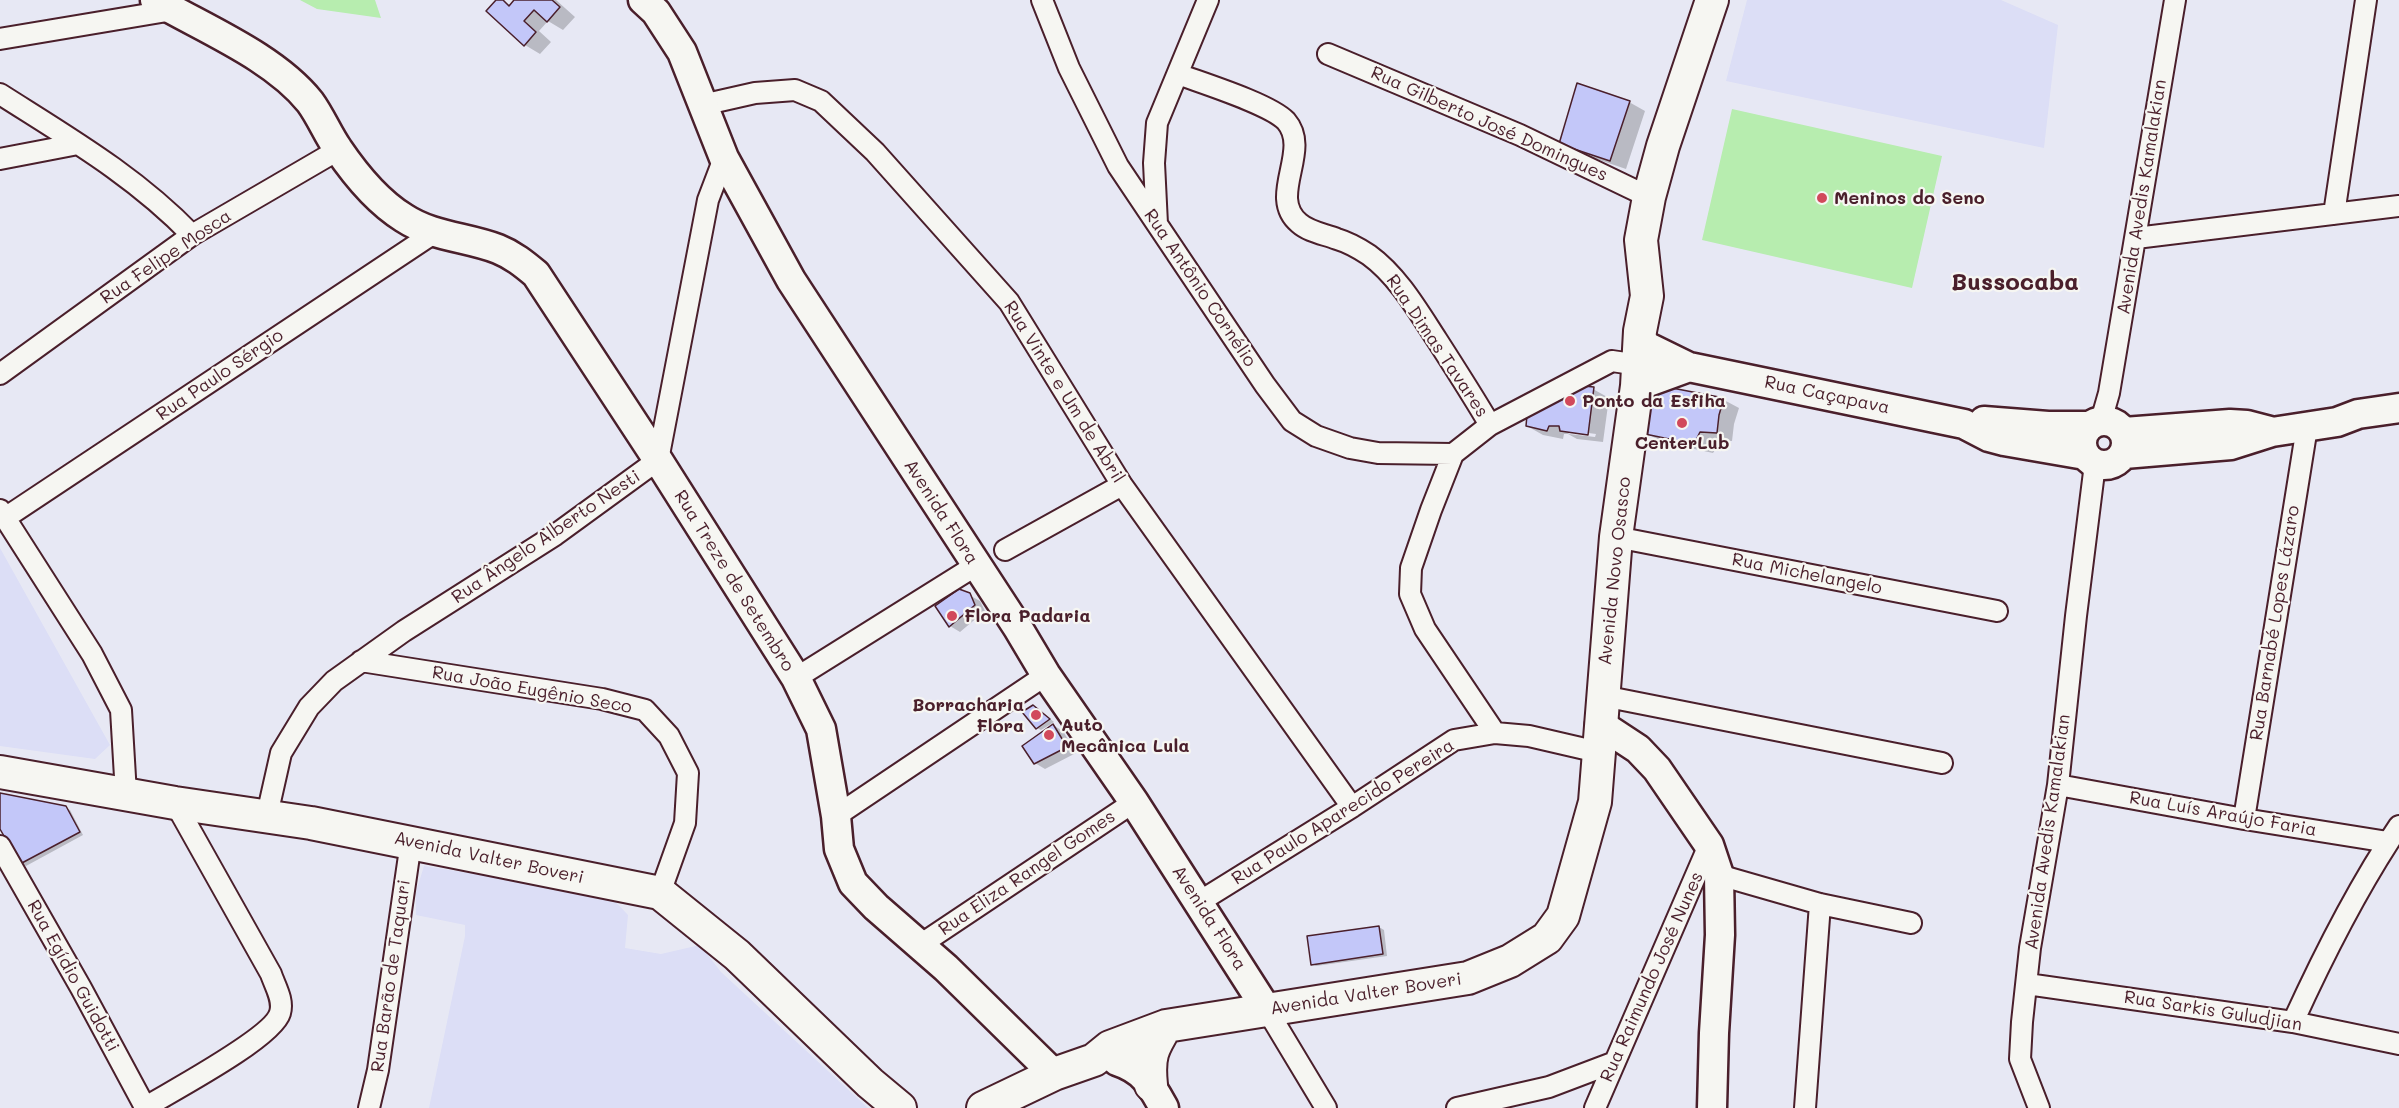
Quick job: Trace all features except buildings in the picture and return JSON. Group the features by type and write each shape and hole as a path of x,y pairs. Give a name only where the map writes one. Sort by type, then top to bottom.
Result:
{"main road":[{"name":"Avenida Novo Osasco","path":"1601,724 1616,537 1647,296 1641,240 1649,197 1663,146 1712,0"},
{"name":"Avenida Valter Boveri","path":"983,1108 1054,1074 1105,1060 1110,1047 1159,1037 1204,1020 1468,978 1510,961 1547,938 1563,916 1594,802 1601,724"},
{"name":"Avenida Valter Boveri","path":"0,772 175,803 267,815 660,893 737,956 870,1083 900,1108"},
{"path":"1158,1096 1150,1071 1159,1037"}],"street":[{"name":"Avenida Flora","path":"643,0 656,12 682,52 724,158 791,280 975,566 1018,628 1046,675 1134,802 1268,1010"},
{"path":"1157,224 1154,163 1157,123 1208,0"},
{"name":"Avenida Avedis Kamalakian","path":"2039,1108 2034,1101 2020,1059 2030,948 2058,785 2076,616 2090,517 2105,442 2109,393 2175,0"},
{"path":"2334,214 2366,0"},
{"name":"Rua Antônio Cornélio","path":"1044,2 1069,68 1118,166 1265,386 1292,421 1316,436 1350,448 1378,453 1453,454"},
{"path":"0,39 164,5"},
{"name":"Rua Treze de Setembro","path":"164,5 262,61 293,84 311,103 338,150 384,203 404,218 434,233 498,249 517,259 536,274 658,460 796,678 821,729 836,816 839,849 853,883 1054,1074"},
{"name":"Rua Gilberto José Domingues","path":"1328,54 1520,135 1649,197"},
{"name":"Rua Dimas Tavares","path":"1178,74 1257,104 1284,119 1294,133 1296,147 1287,196 1291,212 1299,223 1369,255 1385,269 1416,307 1490,425"},
{"name":"Rua Vinte e Um de Abril","path":"702,105 755,93 795,90 821,101 875,152 1009,302 1122,485 1352,807"},
{"path":"0,94 140,185 192,235"},
{"path":"0,159 78,144"},
{"name":"Rua Felipe Mosca","path":"0,374 192,235 338,150"},
{"name":"Rua Ângelo Alberto Nesti","path":"267,815 281,753 309,707 334,681 404,631 555,535 658,460 708,200 724,158"},
{"path":"2136,238 2399,206"},
{"name":"Rua Paulo Sérgio","path":"3,514 434,233"},
{"path":"1495,733 1425,629 1410,594 1411,568 1453,454 1490,425 1612,361 1689,367"},
{"name":"Rua Caçapava","path":"1639,364 1689,367 1964,424 1987,421 2047,438 2105,442 2209,437 2247,425 2272,432 2337,422 2358,414 2399,408"},
{"name":"Rua Caçapava","path":"2337,422 2364,429 2399,423"},
{"name":"Rua Barnabé Lopes Lázaro","path":"2244,819 2307,427"},
{"path":"1005,550 1122,485"},
{"path":"3,514 92,654 121,710 126,794"},
{"name":"Rua Michelangelo","path":"1616,537 1997,611"},
{"path":"796,678 975,566"},
{"name":"Rua João Eugênio Seco","path":"361,661 602,699 645,710 669,736 688,773 685,822 660,893"},
{"path":"836,816 1046,675"},
{"path":"1601,724 1638,749 1657,769 1709,845 1719,875 1720,935 1713,1033 1712,1108"},
{"name":"Rua Paulo Aparecido Pereira","path":"1199,902 1352,807 1454,740 1495,733 1529,736 1601,724 1942,764"},
{"name":"Rua Luís Araújo Faria","path":"2058,785 2244,819 2394,834"},
{"name":"Rua Eliza Rangel Gomes","path":"920,945 1134,802"},
{"path":"145,1108 241,1049 267,1031 280,1015 281,1000 271,974 175,803"},
{"path":"2293,1022 2329,944 2371,867 2394,834"},
{"name":"Rua Barão de Taquari","path":"369,1108 378,1070 411,842"},
{"name":"Rua Raimundo José Nunes","path":"1595,1108 1709,845"},
{"name":"Rua Egídio Guidotti","path":"0,846 81,988 145,1108"},
{"path":"1719,875 1820,904 1911,923"},
{"path":"1805,1108 1820,904"},
{"name":"Rua Sarkis Guludjian","path":"2027,984 2293,1022 2399,1044"},
{"path":"1268,1010 1326,1108"},
{"path":"1105,1060 1138,1070 1158,1096"},
{"path":"1457,1108 1549,1087 1615,1062"}],"shaded area":[{"path":"1747,0 2001,0 2058,25 2044,148 1726,81"},
{"path":"0,548 110,745 95,759 0,746"},
{"path":"424,866 609,895 628,915 625,948 661,954 700,945 721,972 868,1108 429,1108 465,936 465,925 416,915 416,892"}],"green space":[{"path":"300,0 375,0 381,18 317,9"},
{"name":"Meninos do Seno","path":"1732,109 1942,156 1912,288 1702,240"}],"place":[{"name":"Meninos do Seno","path":"1822,198"},
{"name":"Ponto da Esfiha","path":"1570,401"},
{"name":"CenterLub","path":"1682,423"},
{"name":"Flora Padaria","path":"952,616"},
{"name":"Borracharia Flora","path":"1036,715"},
{"name":"Auto Mecânica Lula","path":"1049,735"}],"district":[{"name":"Bussocaba","path":"2015,283"}]}
